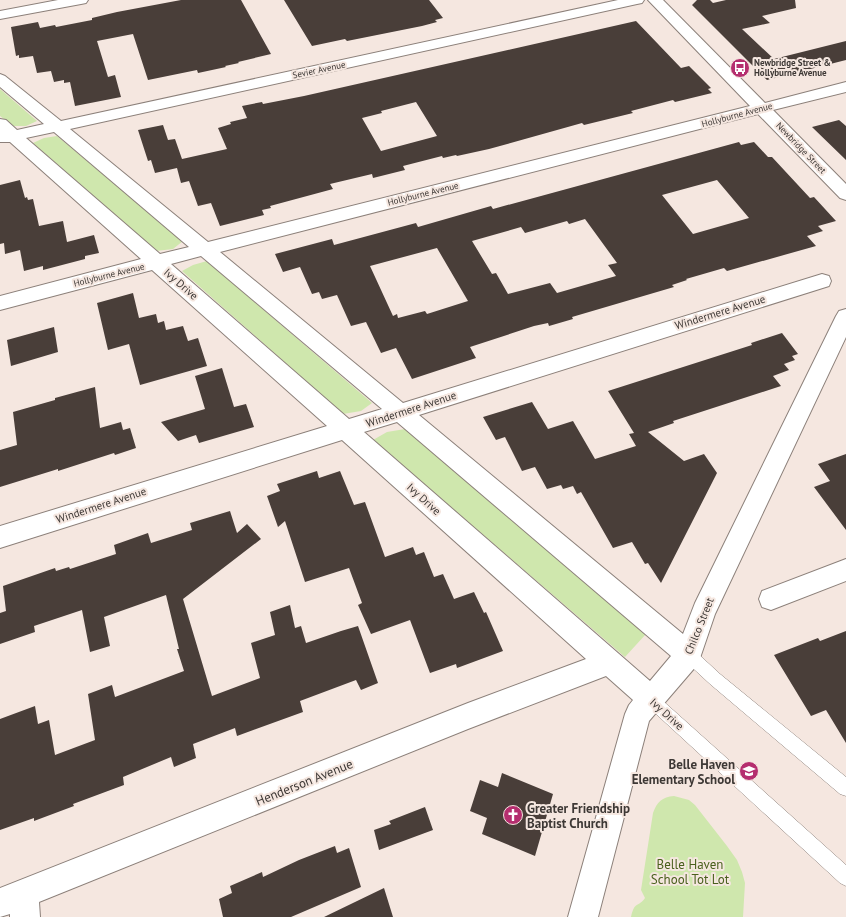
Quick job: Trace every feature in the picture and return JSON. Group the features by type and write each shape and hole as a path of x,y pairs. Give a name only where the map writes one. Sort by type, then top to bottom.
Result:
{"street":[{"path":"0,15 81,0"},
{"name":"Sevier Avenue","path":"5,133 56,127 637,0"},
{"name":"Newbridge Street","path":"656,0 846,194"},
{"path":"0,79 400,411 689,655"},
{"name":"Hollyburne Avenue","path":"0,303 157,263 205,249 846,87"},
{"name":"Ivy Drive","path":"5,133 157,263 647,696"},
{"name":"Windermere Avenue","path":"0,537 345,430 400,411 822,281"},
{"name":"Chilco Street","path":"583,917 638,714 647,696 689,655 702,616 846,316"},
{"path":"771,599 846,570"},
{"name":"Henderson Avenue","path":"16,905 468,716 608,662"}],"lane":[{"path":"689,655 715,679 846,788"},
{"name":"Ivy Drive","path":"647,696 846,877"}],"green space":[{"path":"0,89 37,121 26,126 13,126 0,116"},
{"path":"57,136 183,241 173,249 156,251 33,143 44,138"},
{"path":"207,261 372,403 361,411 343,414 182,271 193,265"},
{"path":"405,429 646,634 625,657 373,440 387,432"},
{"name":"Belle Haven School Tot Lot","path":"674,796 689,800 695,805 737,860 745,883 743,917 631,917 635,906 645,898 641,890 653,813 660,801"}],"building":[{"path":"181,0 241,0 271,54 238,62 239,63 225,66 226,67 198,73 197,70 148,80 133,34 97,41 108,77 115,75 121,97 75,106 70,82 64,83 64,80 54,82 51,71 37,73 33,56 19,58 19,55 16,56 11,27 38,22 40,28 55,25 56,27 92,20 92,18 117,12"},
{"path":"284,0 429,0 443,18 435,20 437,22 422,26 347,41 345,39 312,46"},
{"path":"697,0 710,0 713,3 726,0 795,0 796,8 762,16 770,23 742,29 774,59 846,41 846,60 767,80 692,5"},
{"path":"636,21 681,68 689,66 711,88 708,89 712,93 675,102 673,100 631,111 633,113 584,125 582,123 489,149 457,156 443,158 442,156 403,166 405,170 373,178 372,174 330,184 333,189 270,206 271,208 262,210 264,215 220,226 211,203 198,206 189,181 181,183 177,168 155,173 151,160 148,161 138,130 163,125 168,140 175,139 182,159 227,149 218,128 231,124 230,122 247,118 242,106 262,102 263,104","holes":["416,102 437,136 381,151 362,118 382,113 381,111"]},
{"path":"839,120 846,126 846,160 812,127"},
{"path":"739,142 741,145 754,142 768,157 772,157 810,198 814,197 836,221 818,226 823,231 807,236 816,246 727,271 724,268 686,279 687,280 672,285 674,287 572,317 573,319 549,326 548,323 534,326 470,347 476,358 412,379 396,348 381,353 366,322 351,326 337,295 322,299 319,292 312,294 300,267 283,272 275,254 332,239 334,245 416,223 418,227 491,206 493,209","holes":["717,180 749,218 693,234 662,195","585,219 617,263 608,265 616,276 557,293 550,283 508,294 496,273 492,274 472,241 521,227 525,233 567,221 569,224","437,248 468,301 427,314 425,311 398,318 397,314 393,316 370,266"]},
{"path":"20,180 25,198 27,197 28,200 33,199 39,226 63,221 67,242 94,235 99,253 85,256 85,259 43,270 43,266 24,271 20,250 5,254 4,243 0,244 0,185"},
{"path":"133,293 139,318 156,314 158,323 164,321 166,330 183,326 188,341 198,338 207,366 140,385 129,344 108,350 97,303"},
{"path":"54,327 58,352 11,366 7,340"},
{"path":"782,333 798,354 792,356 795,360 784,364 789,370 773,376 781,386 673,421 674,423 648,432 684,461 704,454 717,473 661,583 648,563 645,564 632,542 613,548 581,492 577,494 573,486 563,489 561,485 547,489 535,467 522,471 505,437 496,440 483,417 532,402 548,429 573,421 595,459 636,446 629,434 634,433 608,391 752,345 751,343"},
{"path":"222,368 234,407 246,404 254,427 199,443 196,435 178,441 161,422 205,409 195,376"},
{"path":"95,387 100,428 121,422 123,430 130,428 136,448 115,455 114,453 58,471 58,469 0,487 0,450 17,445 13,412"},
{"path":"846,454 846,530 814,487 830,481 818,464"},
{"path":"317,471 319,478 340,471 354,505 365,502 385,557 413,547 416,555 424,552 434,577 443,574 454,599 474,592 484,613 486,612 503,651 457,668 456,664 430,673 410,620 371,634 358,605 362,603 349,568 305,582 285,521 278,527 267,496 280,491 277,484"},
{"path":"230,511 237,533 247,524 261,539 183,599 212,696 260,678 251,643 275,635 270,612 290,605 295,628 301,626 306,643 358,626 378,683 361,690 356,680 300,701 303,712 237,736 235,728 193,744 196,758 174,767 171,757 123,777 124,785 73,804 74,806 34,821 34,818 0,830 0,719 35,706 38,724 49,720 55,755 95,740 88,694 112,685 115,697 184,671 177,649 179,649 166,595 104,617 110,646 90,652 82,610 34,626 35,632 0,644 0,613 6,611 3,586 55,568 56,571 69,567 70,569 116,554 114,545 148,533 151,543 192,530 190,523"},
{"path":"846,631 846,743 826,710 811,716 774,655 818,638 820,641"},
{"name":"Greater Friendship Baptist Church","path":"502,773 553,794 535,856 482,834 487,818 470,811 480,780 498,787"},
{"path":"425,807 433,830 379,850 374,830 391,824 389,821"},
{"path":"335,846 337,853 349,848 361,887 291,917 223,917 219,899 232,893 230,886 262,872 263,877 299,860"},
{"path":"384,888 393,917 324,917"}],"place":[{"name":"Newbridge Street & Hollyburne Avenue","path":"740,68"},
{"name":"Belle Haven Elementary School","path":"749,771"},
{"name":"Greater Friendship Baptist Church","path":"513,815"}]}
